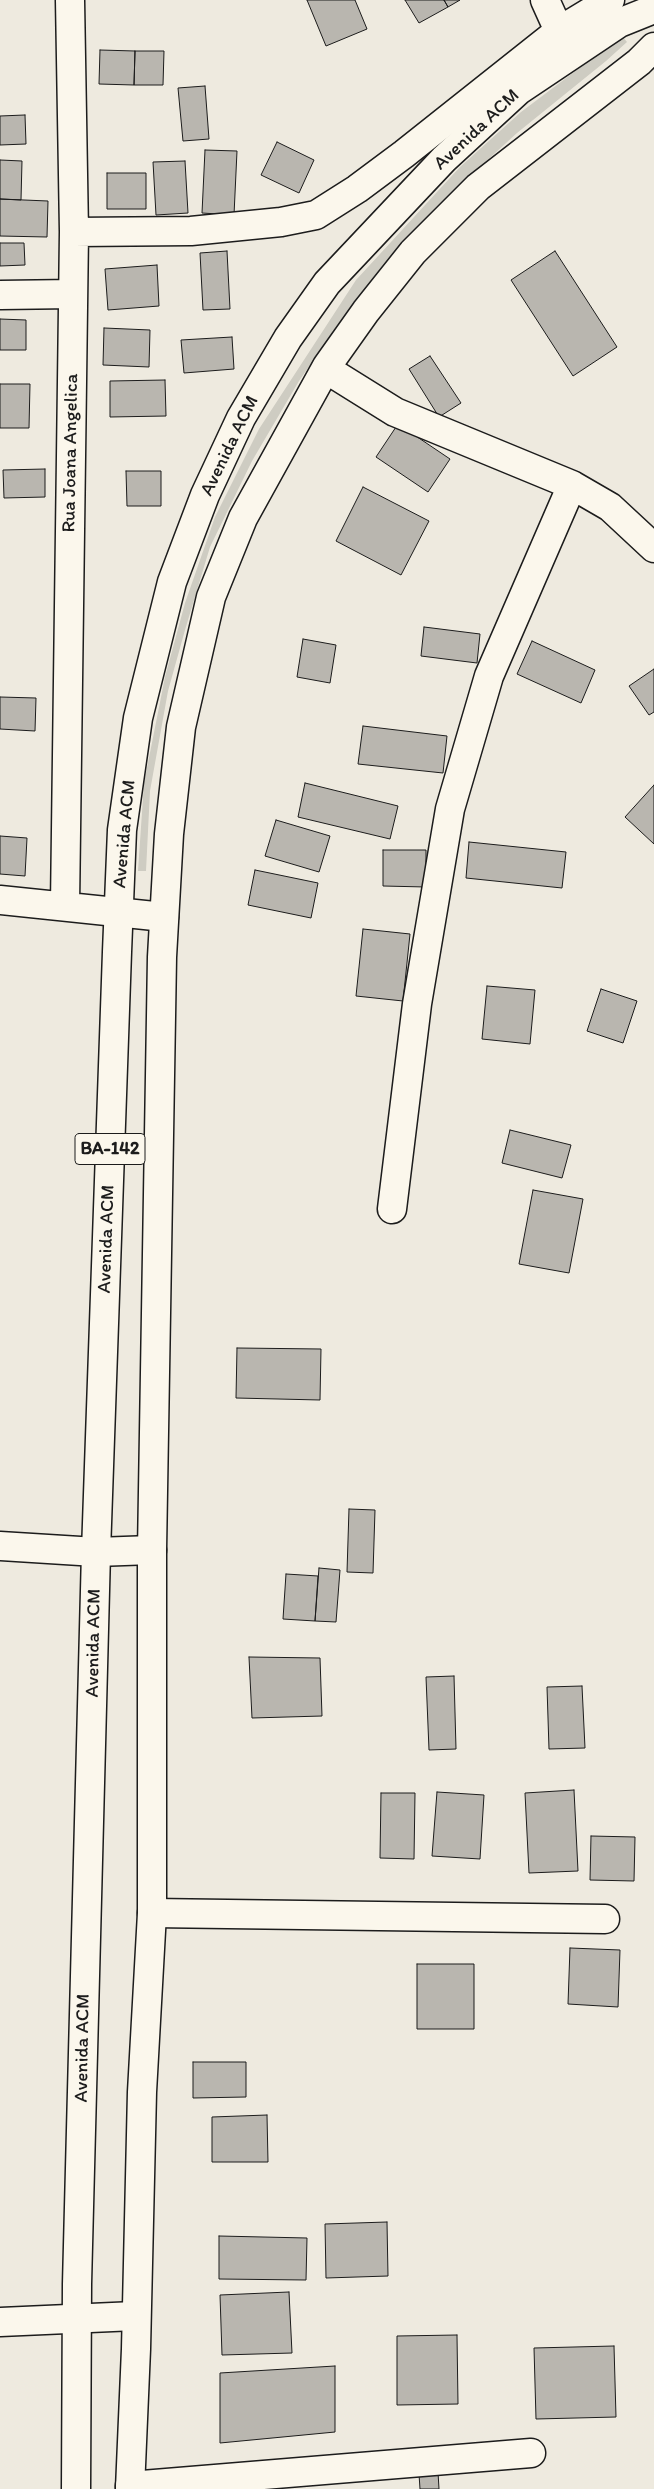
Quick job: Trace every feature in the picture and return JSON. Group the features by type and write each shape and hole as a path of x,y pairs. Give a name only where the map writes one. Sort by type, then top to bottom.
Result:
{"main road":[{"name":"Rua Joana Angelica","path":"65,906 74,232 70,0"},
{"path":"545,0 558,31"},
{"path":"74,232 191,231 281,222 316,215 358,189 558,31 610,0"},
{"name":"Avenida ACM","path":"76,2489 77,2319 96,1552 122,830 138,718 172,582 205,495 233,435 288,338 327,283 444,159 518,90 619,23 654,9"},
{"name":"BA-142","path":"130,2487 142,2092 152,1913 152,1550 164,917 169,834 181,727 211,598 243,518 280,447 326,369 366,311 413,252 478,187 639,62 654,46"},
{"path":"0,295 73,294"},
{"path":"326,369 396,412 572,486 610,507 654,548"},
{"path":"392,1209 416,1004 450,809 489,676 572,486"},
{"path":"0,900 164,917"},
{"path":"0,1546 96,1552 152,1550"},
{"path":"152,1913 605,1919"},
{"path":"0,2322 135,2316"},
{"path":"130,2487 531,2453"}],"shaded area":[{"path":"622,36 627,42 517,133 436,207 356,299 299,381 252,461 210,547 168,691 150,791 146,871 138,871 144,783 165,677 185,603 215,517 259,429 356,280 460,167 521,112"}],"building":[{"path":"307,0 355,0 367,29 326,46"},
{"path":"405,0 444,0 448,7 419,23"},
{"path":"444,0 460,0 448,7"},
{"path":"100,50 135,51 134,85 99,84"},
{"path":"135,51 164,51 163,85 134,85"},
{"path":"205,86 209,139 183,141 178,88"},
{"path":"25,115 26,144 0,145 0,116"},
{"path":"277,142 314,160 299,193 261,175"},
{"path":"205,150 237,151 234,215 202,213"},
{"path":"0,160 22,161 21,200 0,199"},
{"path":"185,161 188,213 156,215 153,162"},
{"path":"107,173 146,173 146,209 107,209"},
{"path":"0,199 48,201 47,237 0,236"},
{"path":"0,243 24,243 25,265 0,266"},
{"path":"227,251 230,309 203,310 200,253"},
{"path":"555,251 617,347 573,376 511,280"},
{"path":"157,265 159,306 108,310 105,269"},
{"path":"0,319 26,320 26,350 0,350"},
{"path":"104,328 150,330 149,367 103,365"},
{"path":"232,337 234,369 184,373 181,340"},
{"path":"430,356 461,403 439,417 409,369"},
{"path":"165,380 166,416 110,417 110,381"},
{"path":"0,384 30,384 29,428 0,428"},
{"path":"398,424 450,459 428,492 376,457"},
{"path":"45,469 45,497 4,498 3,470"},
{"path":"126,471 161,471 161,506 127,506"},
{"path":"363,487 429,521 401,575 336,541"},
{"path":"424,627 480,634 477,663 421,656"},
{"path":"303,639 336,645 330,683 297,677"},
{"path":"532,641 595,670 581,703 517,674"},
{"path":"654,669 654,712 649,715 629,686"},
{"path":"0,697 36,698 35,731 0,729"},
{"path":"363,726 447,736 443,773 358,764"},
{"path":"305,783 398,806 390,839 298,817"},
{"path":"654,785 654,844 625,817"},
{"path":"276,820 330,836 319,872 265,856"},
{"path":"0,836 27,838 25,876 0,874"},
{"path":"469,842 566,852 562,888 466,878"},
{"path":"383,850 426,850 426,887 383,886"},
{"path":"255,870 318,883 311,918 248,905"},
{"path":"363,929 410,934 403,1001 356,996"},
{"path":"487,986 535,990 530,1044 482,1039"},
{"path":"601,989 637,1001 623,1043 587,1031"},
{"path":"510,1130 571,1145 562,1178 502,1163"},
{"path":"533,1190 583,1199 569,1273 519,1264"},
{"path":"237,1348 321,1349 320,1400 236,1398"},
{"path":"349,1509 375,1510 373,1573 347,1572"},
{"path":"319,1568 340,1570 336,1622 315,1621"},
{"path":"286,1574 318,1576 315,1621 283,1619"},
{"path":"249,1657 320,1658 322,1716 252,1718"},
{"path":"454,1676 456,1749 429,1750 426,1677"},
{"path":"582,1686 585,1748 549,1749 547,1687"},
{"path":"574,1790 578,1871 529,1873 525,1793"},
{"path":"437,1792 484,1795 480,1859 432,1856"},
{"path":"381,1793 415,1793 414,1859 380,1858"},
{"path":"591,1836 635,1837 634,1881 590,1880"},
{"path":"570,1948 620,1950 618,2007 568,2004"},
{"path":"417,1964 474,1964 474,2029 417,2029"},
{"path":"193,2062 246,2062 246,2097 193,2098"},
{"path":"267,2115 268,2162 212,2162 212,2117"},
{"path":"387,2222 388,2276 326,2278 325,2224"},
{"path":"219,2236 307,2238 306,2280 219,2279"},
{"path":"289,2292 292,2353 222,2355 220,2295"},
{"path":"457,2335 458,2404 397,2405 397,2336"},
{"path":"614,2346 616,2417 536,2419 534,2348"},
{"path":"335,2366 335,2432 220,2443 220,2373"},
{"path":"438,2472 439,2489 420,2489 419,2474"}]}
